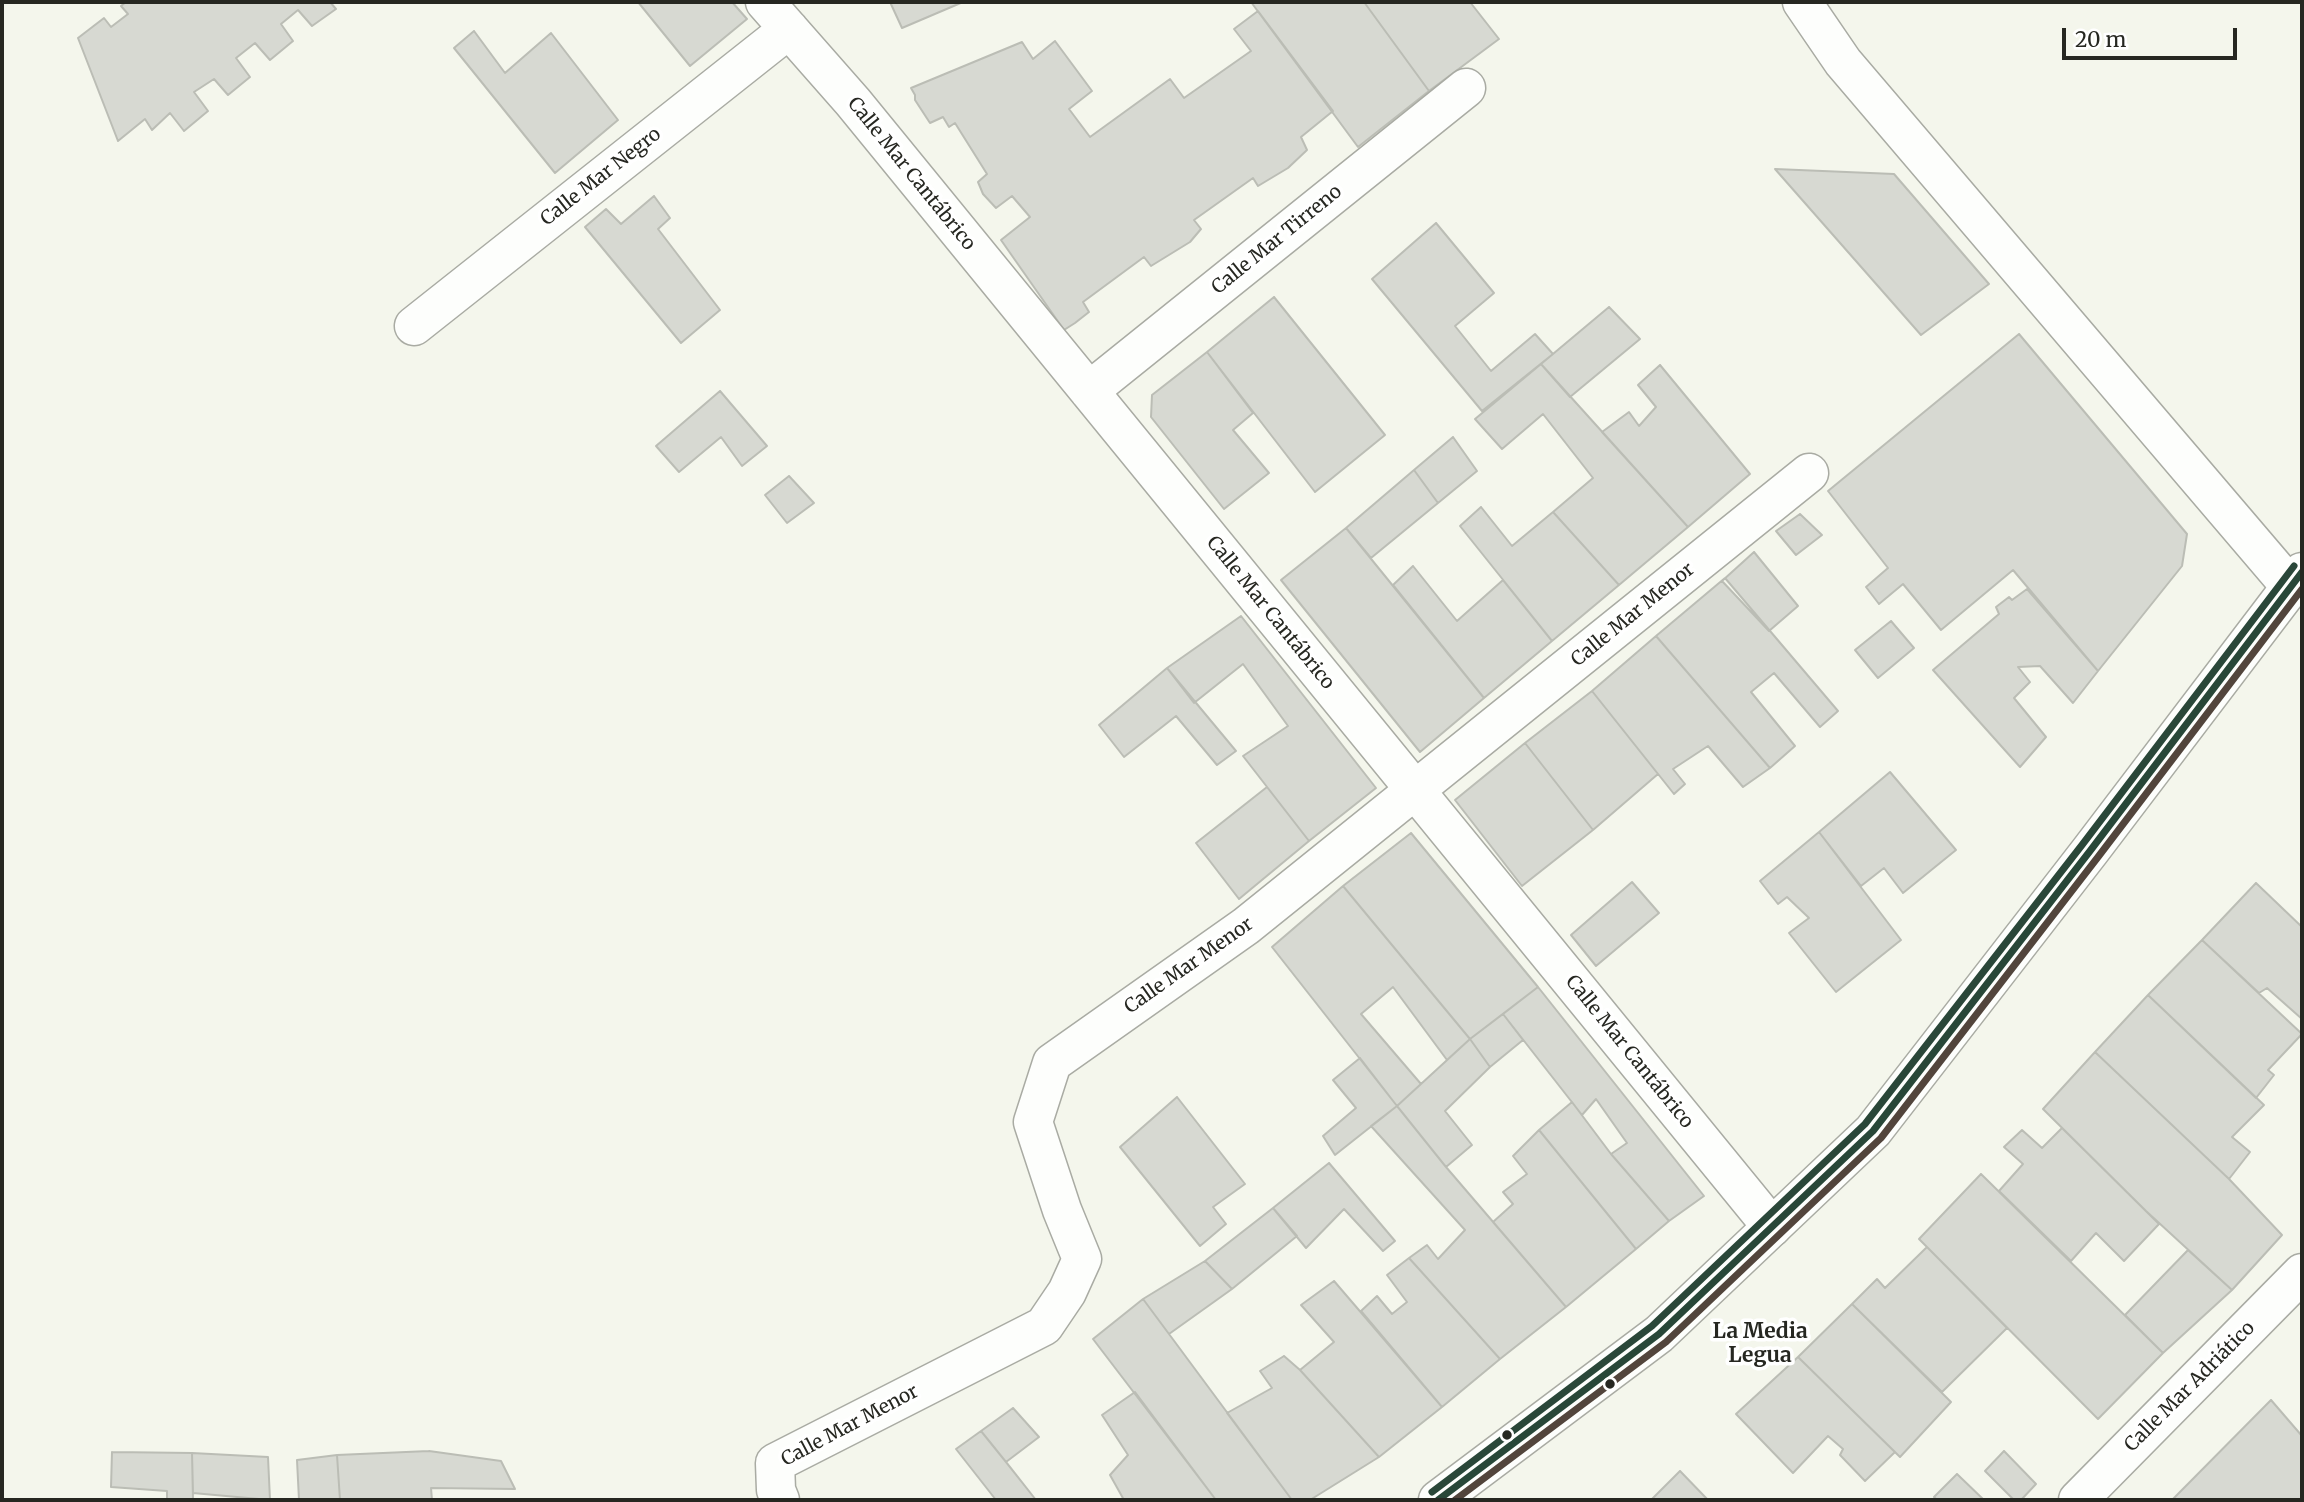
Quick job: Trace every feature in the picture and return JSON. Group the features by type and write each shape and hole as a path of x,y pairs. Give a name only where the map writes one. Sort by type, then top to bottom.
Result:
{"street":[{"path":"1437,1500 1659,1334 1873,1131 2082,862 2296,579 1843,62 1802,2"},
{"name":"Calle Mar Negro","path":"414,326 777,15"},
{"name":"Calle Mar Cantábrico","path":"777,15 853,102 1772,1227"},
{"name":"Calle Mar Tirreno","path":"1089,391 1466,88"},
{"name":"Calle Mar Menor","path":"780,1500 776,1490 775,1463 1044,1326 1067,1292 1082,1259 1062,1210 1033,1122 1052,1063 1246,926 1809,473"},
{"name":"Calle Mar Adriático","path":"2078,1500 2302,1273"}],"building":[{"path":"126,2 330,2 336,9 312,26 298,10 281,24 293,41 270,60 255,43 236,58 250,77 228,95 214,79 194,92 208,111 184,131 170,113 152,130 145,119 118,141 78,38 104,18 111,27 128,14 121,6"},
{"path":"638,2 732,2 747,19 690,66"},
{"path":"890,2 963,2 902,28"},
{"path":"1251,2 1364,2 1429,91 1358,147"},
{"path":"1364,2 1470,2 1499,39 1429,91"},
{"path":"1258,11 1333,111 1301,137 1307,150 1288,168 1258,186 1253,178 1194,220 1201,229 1190,242 1151,266 1144,257 1083,302 1089,312 1064,330 1001,240 1030,217 1012,196 996,208 983,194 978,182 987,174 955,123 949,127 943,117 930,123 915,100 911,88 1022,42 1033,59 1055,41 1092,91 1069,109 1090,137 1170,79 1184,98 1251,51 1234,29"},
{"path":"474,31 505,73 551,33 618,120 555,173 454,48"},
{"path":"1775,169 1894,174 1989,284 1921,335"},
{"path":"654,196 670,218 658,229 720,310 681,343 585,227 606,209 621,224"},
{"path":"1436,223 1494,293 1455,326 1491,371 1535,334 1553,354 1482,411 1372,279"},
{"path":"1274,297 1385,435 1315,492 1207,352"},
{"path":"1609,307 1640,339 1570,397 1541,364"},
{"path":"2019,334 2187,534 2182,566 2098,671 2013,570 1941,630 1903,584 1879,604 1866,587 1888,568 1828,491"},
{"path":"1207,352 1253,413 1233,430 1269,473 1224,509 1151,417 1152,395"},
{"path":"1541,364 1688,527 1619,585 1553,512 1593,478 1543,414 1502,449 1475,419"},
{"path":"1660,365 1750,474 1688,527 1602,432 1629,412 1639,426 1656,407 1638,385"},
{"path":"720,391 767,446 742,466 721,437 679,472 656,446"},
{"path":"1453,437 1477,471 1438,503 1414,470"},
{"path":"1414,470 1438,503 1371,558 1346,528"},
{"path":"789,476 814,503 787,523 765,495"},
{"path":"1481,507 1512,546 1553,512 1619,585 1552,641 1460,526"},
{"path":"1800,514 1822,535 1796,555 1776,531"},
{"path":"1346,528 1484,698 1420,752 1281,580"},
{"path":"1754,552 1798,606 1769,631 1722,581"},
{"path":"1413,566 1457,621 1503,580 1552,641 1484,698 1393,585"},
{"path":"1725,578 1838,711 1820,727 1774,673 1751,692 1795,746 1770,768 1656,636"},
{"path":"2027,589 2098,671 2073,703 2040,666 2018,667 2030,682 2014,698 2046,737 2020,767 1933,670 1999,614 1996,607 2009,597 2012,600"},
{"path":"1241,616 1376,788 1309,841 1243,756 1288,726 1243,664 1194,703 1167,668"},
{"path":"1891,621 1914,648 1878,678 1855,650"},
{"path":"1656,636 1770,768 1743,787 1708,746 1673,769 1685,784 1674,794 1592,691"},
{"path":"1167,668 1236,751 1217,765 1176,716 1124,757 1099,725"},
{"path":"1592,691 1658,774 1593,830 1525,743"},
{"path":"1525,743 1593,830 1522,886 1455,800"},
{"path":"1890,772 1956,850 1903,893 1884,868 1861,886 1819,832"},
{"path":"1267,787 1309,841 1239,899 1196,843"},
{"path":"1819,832 1901,940 1836,992 1789,933 1809,918 1787,897 1778,904 1760,881"},
{"path":"1411,833 1538,987 1470,1039 1343,886"},
{"path":"1632,882 1659,913 1596,966 1571,935"},
{"path":"2256,883 2302,927 2302,1019 2267,988 2259,993 2202,940"},
{"path":"1343,886 1470,1039 1447,1060 1393,987 1361,1014 1421,1084 1397,1106 1272,947"},
{"path":"2202,940 2302,1034 2268,1070 2274,1075 2256,1098 2148,995"},
{"path":"1538,987 1704,1196 1669,1221 1611,1154 1627,1143 1596,1099 1582,1115 1503,1014"},
{"path":"2148,995 2264,1105 2232,1137 2250,1152 2229,1179 2095,1052"},
{"path":"1503,1014 1523,1040 1490,1067 1470,1039"},
{"path":"1470,1039 1490,1067 1445,1111 1472,1145 1446,1167 1397,1106"},
{"path":"2095,1052 2229,1179 2282,1235 2232,1290 2146,1211 2043,1109"},
{"path":"1360,1058 1397,1106 1335,1155 1323,1136 1356,1108 1333,1080"},
{"path":"1177,1097 1245,1184 1213,1207 1226,1224 1200,1246 1120,1147"},
{"path":"1572,1102 1611,1154 1669,1221 1636,1249 1539,1130"},
{"path":"1397,1106 1566,1307 1500,1359 1409,1258 1427,1245 1438,1259 1465,1230 1371,1126"},
{"path":"2062,1128 2159,1224 2124,1261 2096,1233 2071,1261 1999,1191 2023,1164 2004,1147 2022,1130 2042,1148"},
{"path":"1539,1130 1636,1249 1566,1307 1493,1222 1513,1204 1503,1192 1527,1174 1513,1156"},
{"path":"1329,1163 1395,1241 1383,1251 1344,1209 1306,1248 1273,1208"},
{"path":"1981,1174 2163,1353 2098,1419 1919,1239"},
{"path":"1273,1208 1297,1236 1232,1289 1205,1261"},
{"path":"1927,1247 2007,1328 1942,1392 1852,1304 1877,1279 1885,1288"},
{"path":"2188,1250 2232,1290 2163,1353 2125,1315"},
{"path":"1409,1258 1500,1359 1442,1407 1361,1311 1377,1296 1392,1314 1407,1302 1387,1275"},
{"path":"1205,1261 1232,1289 1169,1334 1143,1299"},
{"path":"1334,1281 1442,1407 1379,1457 1300,1370 1334,1342 1301,1305"},
{"path":"1143,1299 1292,1500 1216,1500 1093,1339"},
{"path":"1852,1304 1951,1402 1900,1457 1798,1357"},
{"path":"1284,1356 1379,1457 1310,1500 1292,1500 1227,1413 1272,1388 1260,1371"},
{"path":"1798,1357 1895,1452 1865,1481 1840,1455 1843,1449 1828,1436 1793,1473 1736,1414"},
{"path":"1135,1392 1216,1500 1124,1500 1110,1475 1128,1455 1102,1415"},
{"path":"2271,1400 2302,1436 2302,1500 2172,1500"},
{"path":"1013,1408 1039,1437 1006,1462 981,1431"},
{"path":"981,1431 1036,1500 996,1500 956,1449"},
{"path":"429,1451 501,1461 515,1489 431,1488 432,1500 340,1500 337,1455"},
{"path":"2004,1451 2036,1484 2021,1500 2014,1500 1985,1471"},
{"path":"112,1452 192,1453 193,1500 167,1500 167,1491 111,1487"},
{"path":"192,1453 268,1457 270,1500 193,1493"},
{"path":"337,1455 340,1500 299,1500 297,1460"},
{"path":"1680,1471 1708,1500 1651,1500"},
{"path":"1957,1474 1984,1500 1937,1500 1934,1497"}],"transit line":[{"path":"1432,1492 1652,1326 1865,1124 2294,566"},
{"path":"1438,1500 1659,1334 1873,1131 2302,572"},
{"path":"1455,1500 1666,1342 1881,1138 2302,589"}],"district":[{"name":"La Media Legua","path":"1760,1344"}]}
